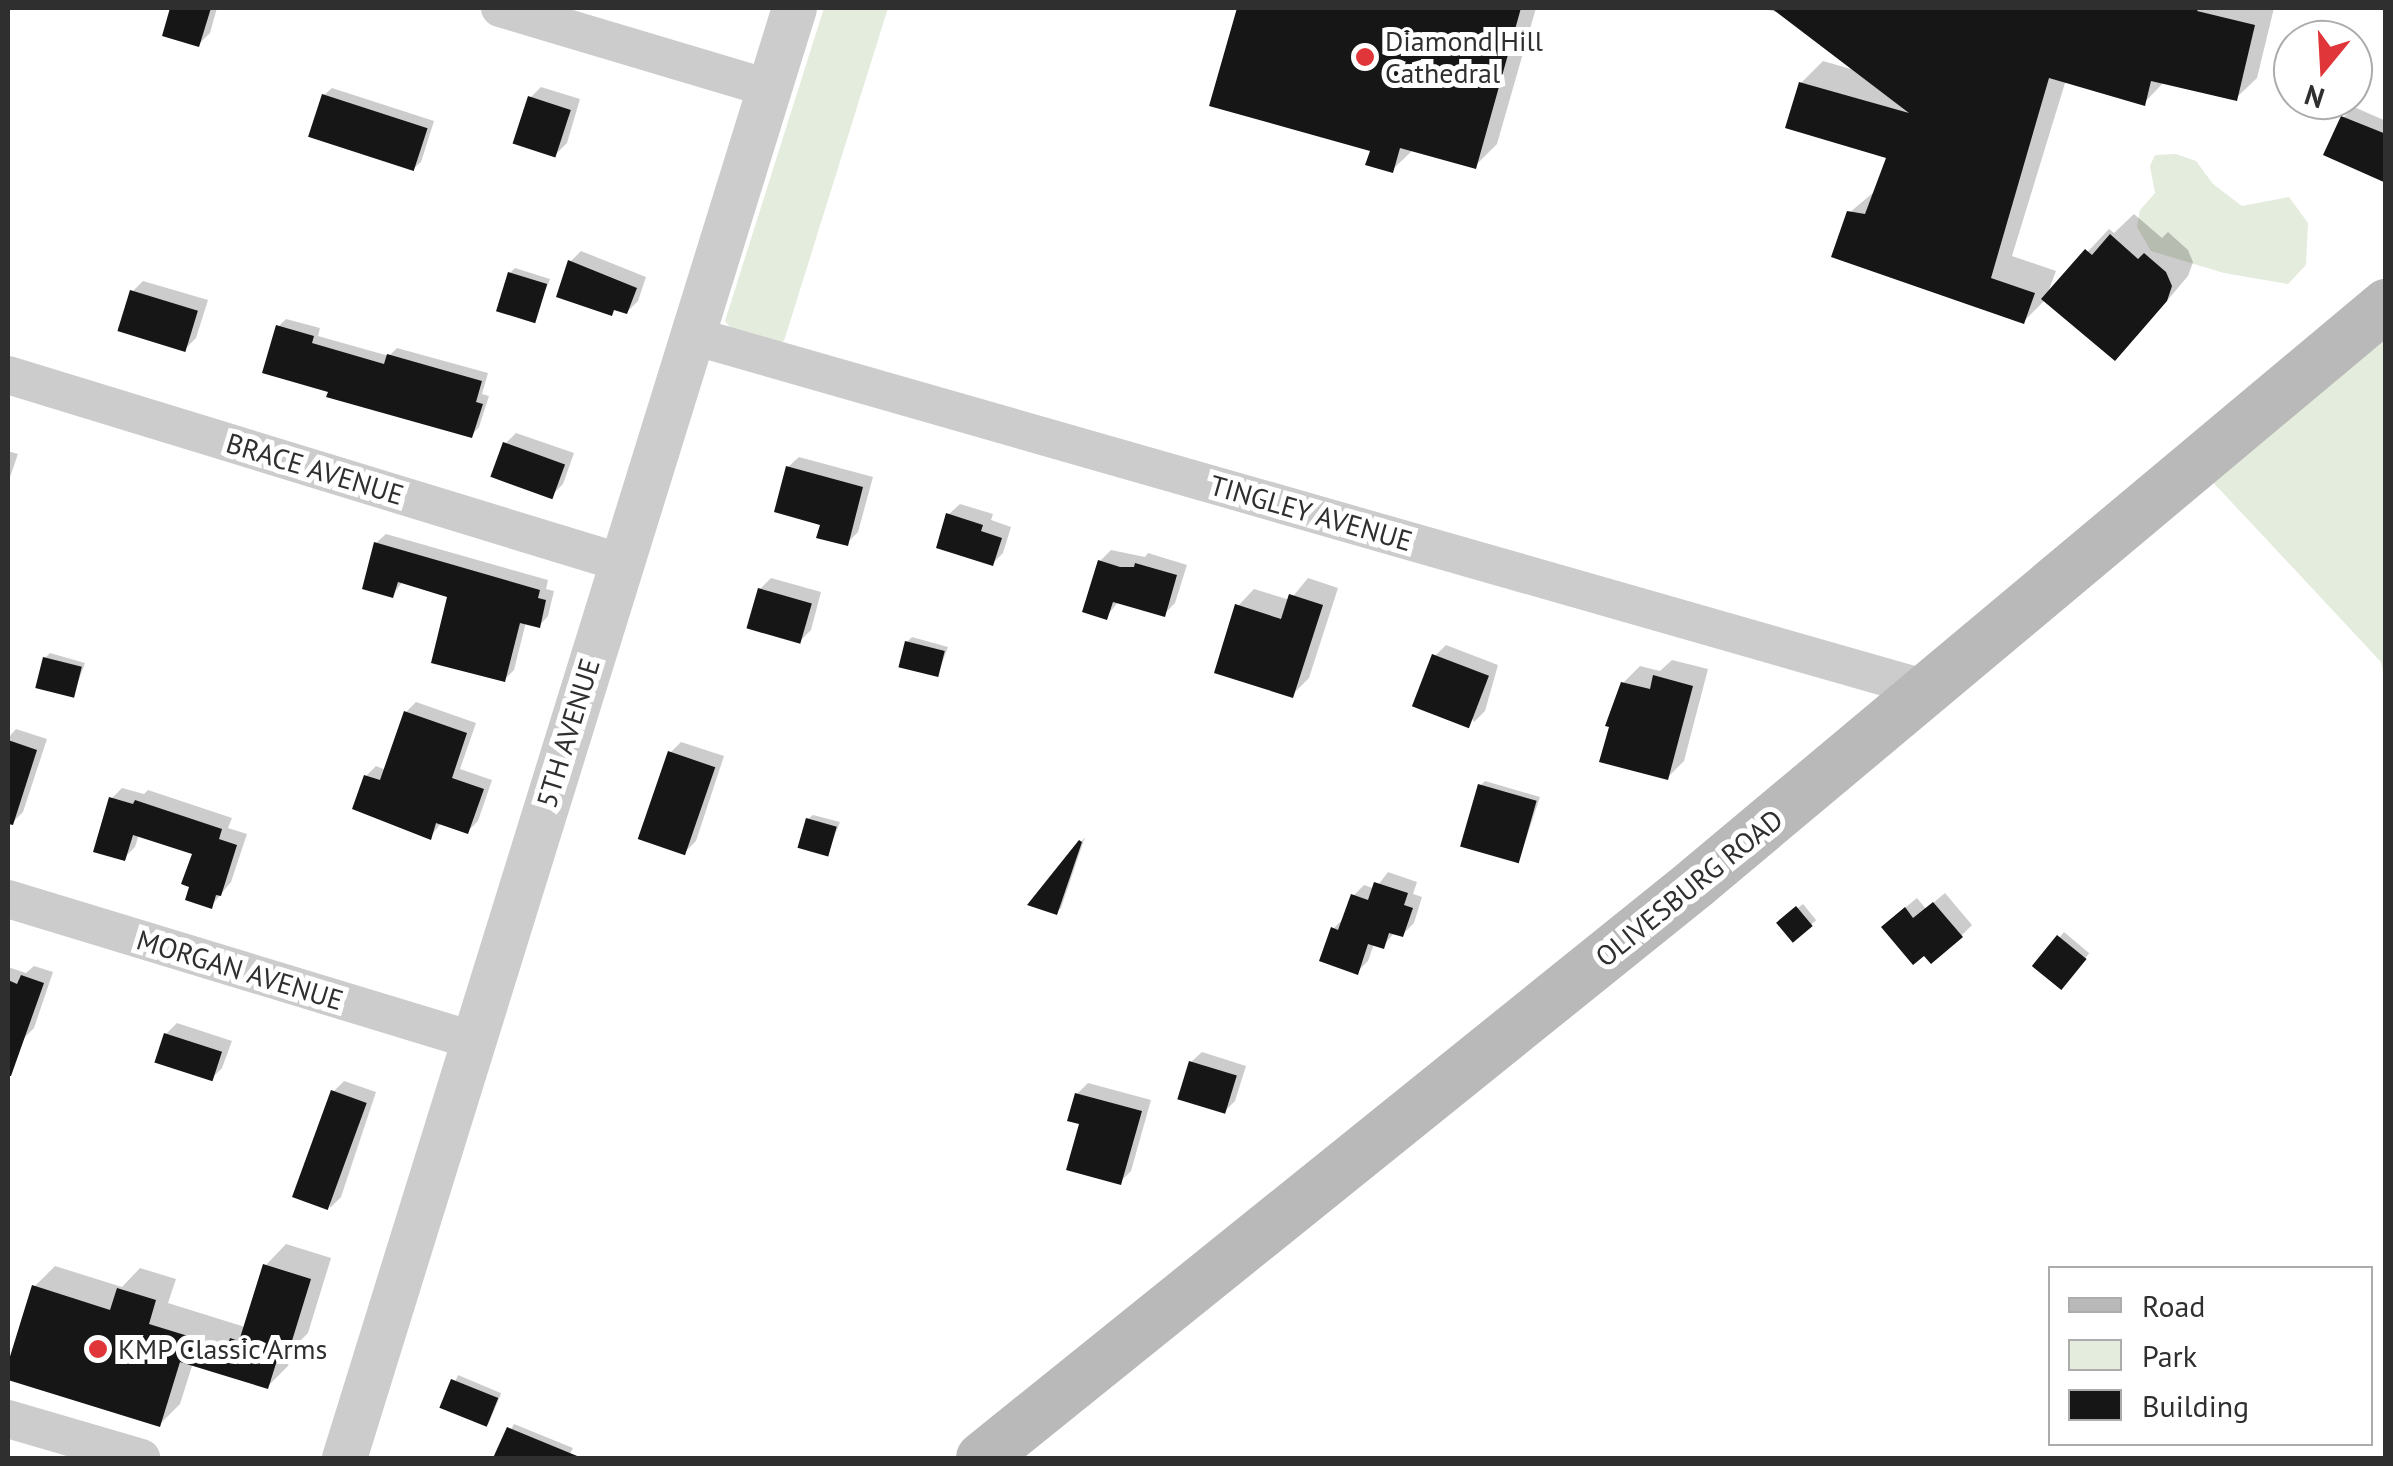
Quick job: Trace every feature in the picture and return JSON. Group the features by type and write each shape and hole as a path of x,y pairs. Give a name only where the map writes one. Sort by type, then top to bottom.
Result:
{"main road":[{"name":"OLIVESBURG ROAD","path":"982,1458 1930,690 2386,305"}],"street":[{"path":"500,8 769,88"},
{"name":"5TH AVENUE","path":"344,1458 794,8"},
{"name":"TINGLEY AVENUE","path":"693,336 1930,690"},
{"name":"BRACE AVENUE","path":"8,375 622,563"},
{"name":"MORGAN AVENUE","path":"8,900 472,1040"},
{"path":"8,1419 141,1458"}],"green space":[{"path":"824,8 888,8 784,341 776,344 735,333 725,321"},
{"path":"2176,154 2196,161 2213,184 2242,206 2289,197 2308,223 2306,265 2288,284 2224,273 2151,251 2137,227 2140,210 2155,193 2150,166 2155,155"},
{"path":"2385,328 2385,683 2381,662 2209,478"}],"building":[{"path":"170,8 211,8 199,47 162,36"},
{"name":"Diamond Hill Cathedral","path":"1237,8 1521,8 1476,169 1400,148 1393,173 1365,165 1370,151 1209,106"},
{"path":"1771,8 2199,8 2197,11 2255,25 2237,101 2151,81 2145,106 2049,78 1991,278 2035,293 2024,324 1831,257 1847,211 1865,214 1886,158 1785,128 1799,82 1909,113"},
{"path":"322,94 428,128 414,171 308,137"},
{"path":"528,96 571,110 555,157 513,144"},
{"path":"2339,120 2351,120 2386,134 2386,183 2323,155"},
{"path":"2110,234 2138,259 2144,253 2166,272 2172,286 2167,301 2115,361 2041,299 2085,249 2092,255"},
{"path":"568,260 637,288 627,314 614,310 612,316 556,297"},
{"path":"508,272 547,284 535,323 496,311"},
{"path":"130,290 198,311 185,352 117,331"},
{"path":"276,325 314,336 312,343 384,364 387,354 482,381 476,402 483,404 472,438 326,397 328,392 262,373"},
{"path":"503,442 565,465 552,499 490,477"},
{"path":"786,466 863,487 848,546 816,538 820,525 774,512"},
{"path":"946,513 983,525 981,531 1002,538 993,566 936,548"},
{"path":"374,542 540,590 538,598 546,600 540,628 520,623 505,682 431,663 447,597 398,582 393,598 362,589"},
{"path":"1098,560 1120,567 1134,567 1135,563 1177,575 1165,617 1113,602 1107,620 1082,612"},
{"path":"758,588 812,603 800,644 746,628"},
{"path":"1289,594 1323,605 1293,698 1214,673 1235,604 1281,619"},
{"path":"905,641 945,651 938,677 898,667"},
{"path":"1432,654 1489,676 1469,728 1412,706"},
{"path":"43,657 82,667 74,698 35,688"},
{"path":"1653,675 1693,686 1668,780 1599,762 1609,727 1605,726 1621,682 1650,689"},
{"path":"404,711 467,733 452,778 484,789 468,834 436,823 431,840 352,809 364,775 380,780"},
{"path":"8,740 37,750 13,825 8,824"},
{"path":"668,751 715,767 685,855 638,839"},
{"path":"1478,784 1537,801 1519,863 1460,846"},
{"path":"109,797 133,804 135,800 222,829 219,839 237,845 221,896 216,895 212,909 185,900 189,887 181,884 192,854 133,835 125,861 93,852"},
{"path":"806,818 837,827 828,857 797,848"},
{"path":"1079,840 1082,842 1057,915 1027,905"},
{"path":"1374,882 1408,893 1404,905 1413,908 1403,937 1389,933 1384,949 1368,944 1358,975 1319,961 1331,927 1338,930 1351,894 1368,900"},
{"path":"1933,902 1963,937 1931,964 1924,956 1913,965 1881,927 1905,907 1913,918"},
{"path":"1796,906 1813,926 1793,943 1776,923"},
{"path":"2057,935 2087,959 2061,990 2032,966"},
{"path":"21,975 44,983 8,1076 8,980 17,984"},
{"path":"164,1033 222,1052 212,1081 154,1062"},
{"path":"1189,1061 1237,1076 1225,1114 1177,1099"},
{"path":"331,1090 367,1103 328,1210 292,1197"},
{"path":"1075,1093 1142,1111 1121,1185 1066,1170 1079,1124 1067,1121"},
{"name":"KMP Classic Arms","path":"263,1264 311,1279 287,1357 279,1354 268,1389 180,1362 160,1427 8,1380 8,1363 32,1285 110,1310 117,1288 156,1300 149,1324 227,1348 230,1338 239,1341"},
{"path":"451,1379 498,1398 487,1427 439,1408"},
{"path":"507,1427 582,1458 493,1458"}],"place":[{"name":"Diamond Hill Cathedral","path":"1365,57"},
{"name":"KMP Classic Arms","path":"98,1349"}]}
